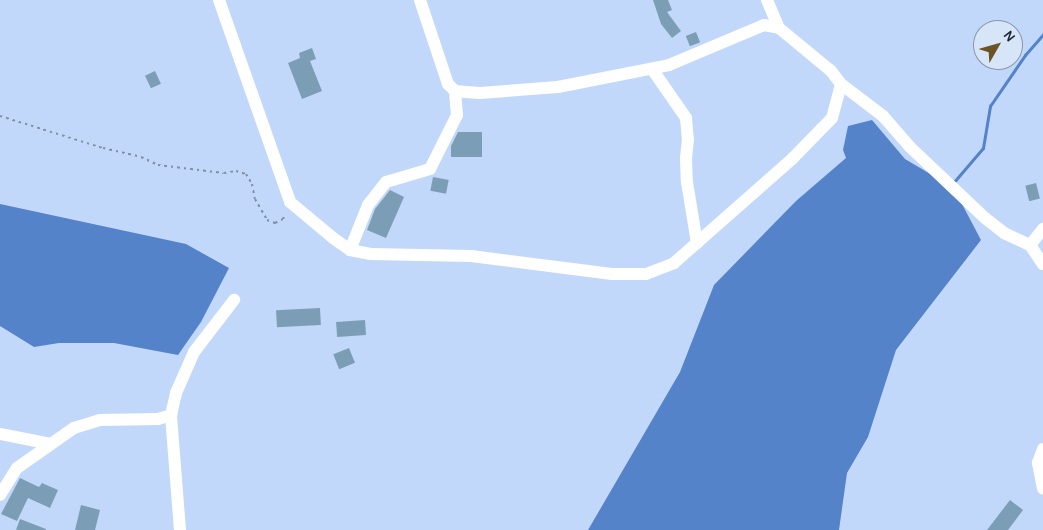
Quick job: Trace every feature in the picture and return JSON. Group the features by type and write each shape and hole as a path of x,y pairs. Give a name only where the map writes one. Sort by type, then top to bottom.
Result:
{"street":[{"path":"219,0 290,202 350,250 371,254 471,256 512,263 621,274 646,274 674,264 792,158 832,118 841,84"},
{"path":"350,250 368,205 386,182 430,169 457,115 455,91 448,84 420,0"},
{"path":"767,0 779,28"},
{"path":"455,91 480,93 558,87 652,69 669,65 764,24 779,28 831,71 841,84 883,116 910,147 1004,233 1030,245 1043,264"},
{"path":"652,69 686,118 688,139 686,158 687,182 697,243"},
{"path":"1030,245 1043,229"},
{"path":"180,530 171,415 176,393 194,352 234,300"},
{"path":"0,495 17,468 74,428 100,420 158,419 171,415"},
{"path":"0,434 51,444"},
{"path":"1043,449 1038,463 1043,489"}],"path":[{"path":"0,116 103,148 141,157 158,165 224,172 236,170 246,174 252,184 255,199 267,220 275,223 283,219 290,202"}],"water":[{"path":"872,120 905,159 932,175 962,204 981,240 896,350 868,437 847,473 839,530 588,530 680,372 714,285 796,201 846,158 843,150 848,126"},
{"path":"0,204 186,244 229,268 201,322 178,355 114,343 59,343 34,347 0,326"}],"building":[{"path":"653,0 668,0 672,10 667,12 681,31 672,38 661,24"},
{"path":"696,32 700,42 690,46 686,36"},
{"path":"312,48 316,59 310,61 322,91 302,99 288,63 300,58 299,53"},
{"path":"155,71 161,84 151,88 145,76"},
{"path":"458,132 482,132 482,157 451,157 451,146"},
{"path":"433,177 449,180 446,194 430,191"},
{"path":"1036,183 1040,199 1029,201 1025,186"},
{"path":"390,190 404,197 386,238 367,230 375,209"},
{"path":"320,308 321,325 277,327 276,310"},
{"path":"365,320 366,335 337,337 336,322"},
{"path":"349,348 355,363 339,369 333,354"},
{"path":"20,478 39,487 42,483 58,490 50,508 28,498 17,521 1,514"},
{"path":"1010,500 1023,510 1008,530 987,530"},
{"path":"81,505 100,510 95,530 75,530"},
{"path":"20,519 46,529 46,530 16,530"}],"waterway":[{"path":"953,183 983,148 990,106 1025,55 1043,34"}]}
